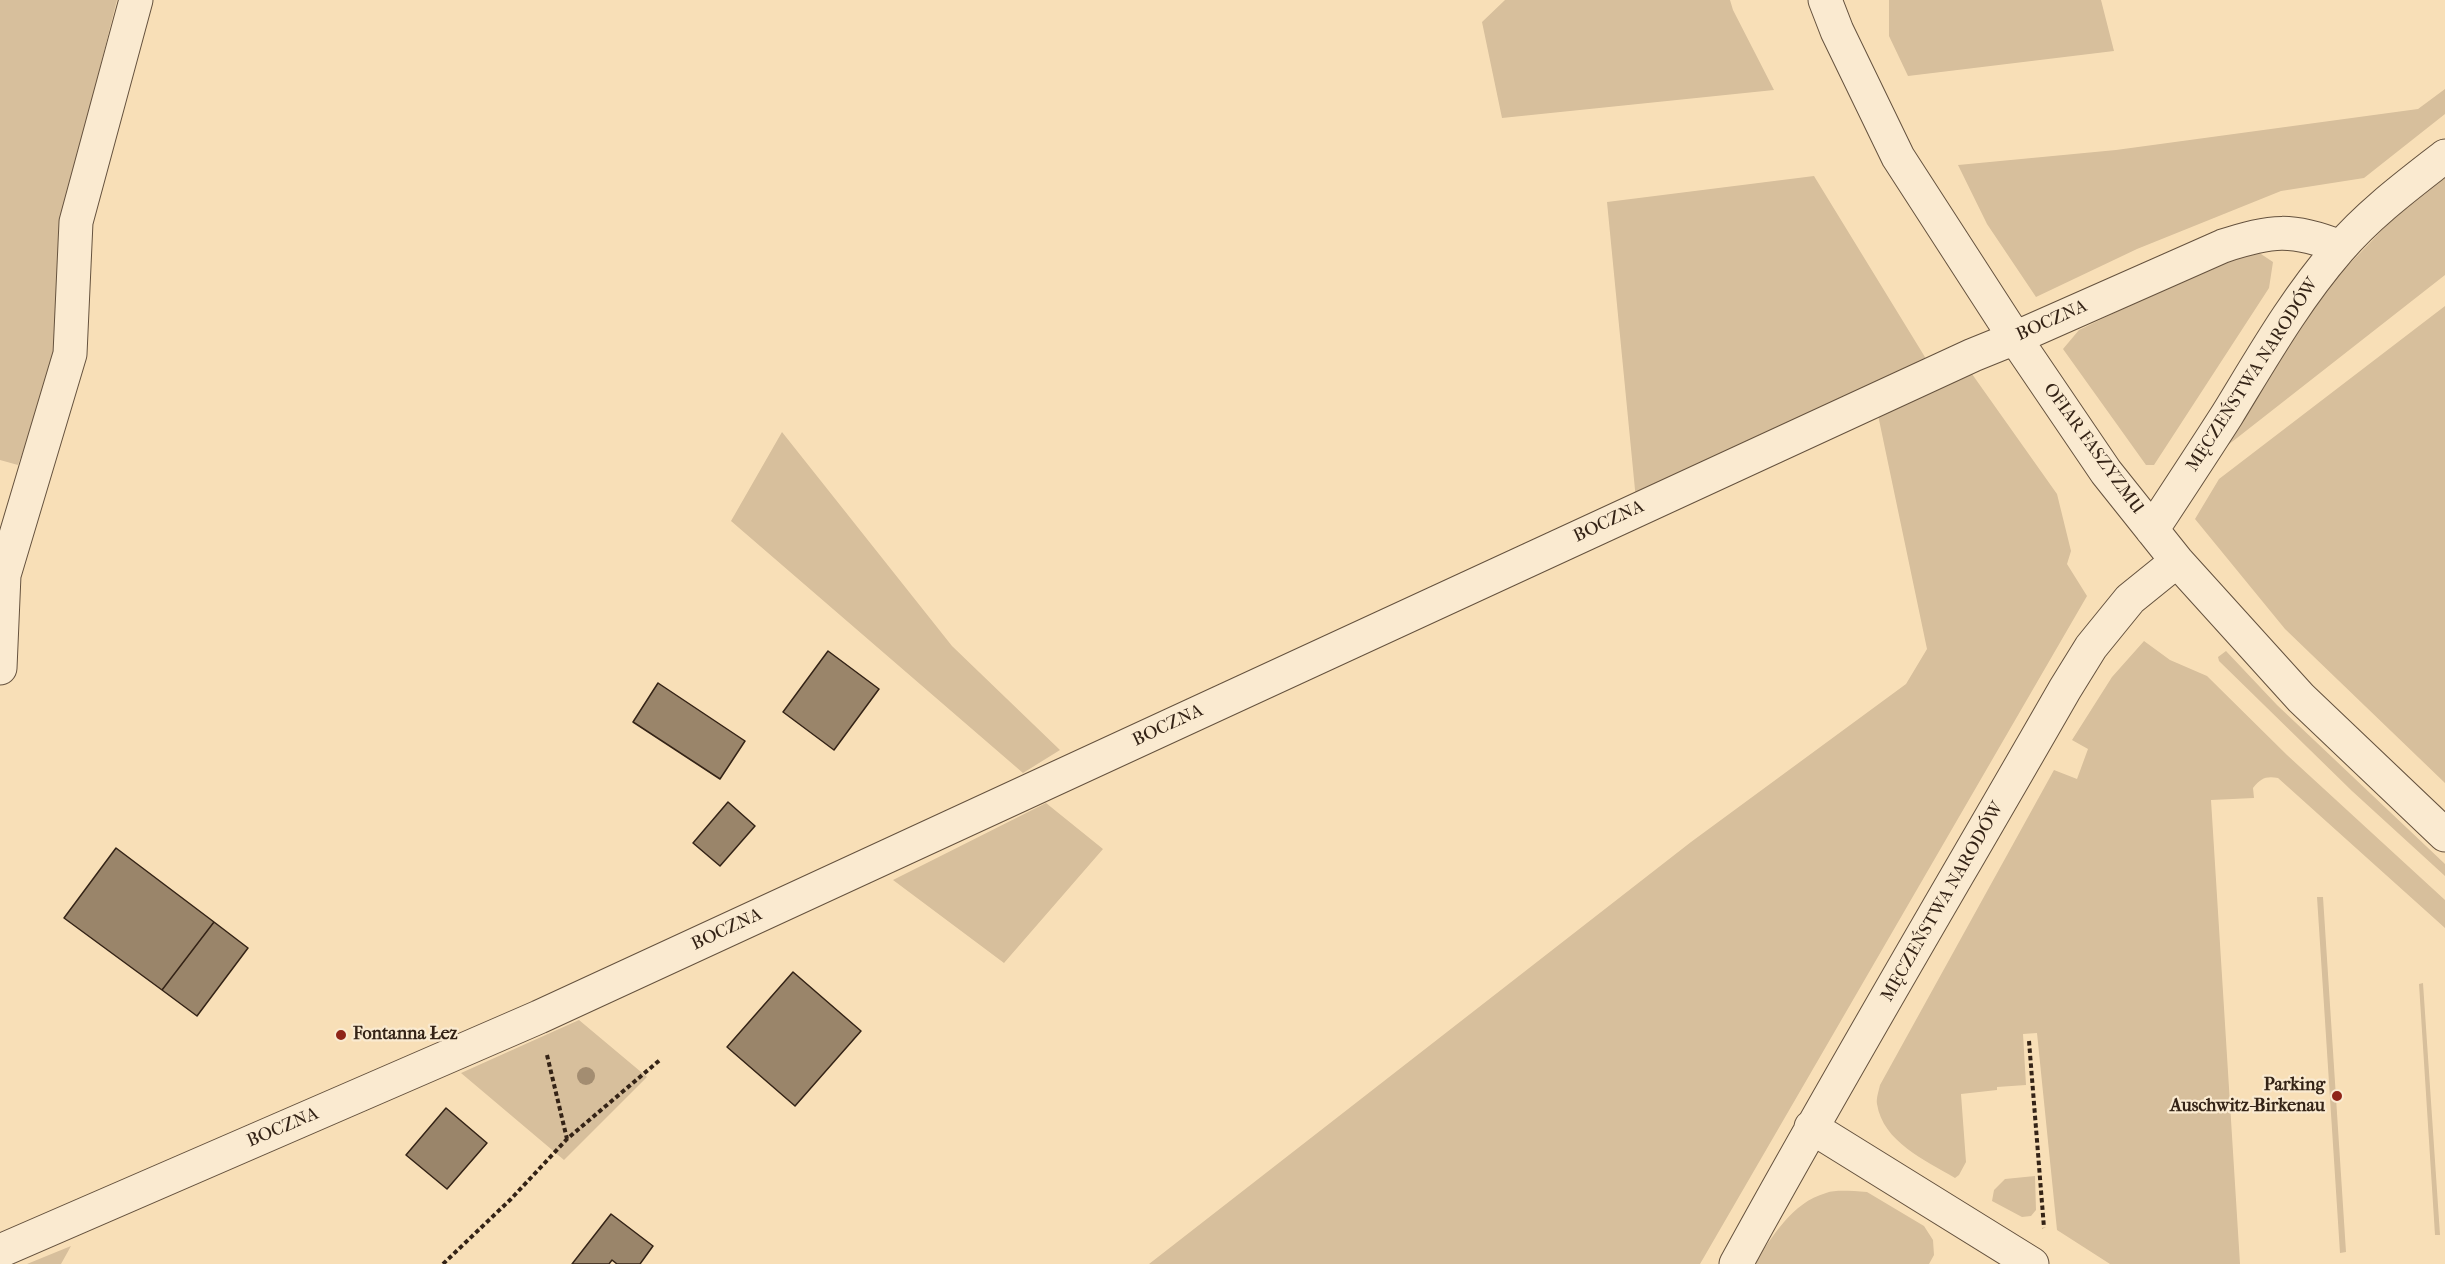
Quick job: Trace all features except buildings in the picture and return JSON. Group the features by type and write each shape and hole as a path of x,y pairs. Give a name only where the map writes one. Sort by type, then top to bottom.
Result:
{"street":[{"path":"0,668 3,575 70,354 76,222 136,0"},
{"name":"OFIAR FASZYZMU","path":"1825,0 1837,31 1898,157 2015,338 2106,472 2177,561 2301,698 2445,835"},
{"name":"MĘCZEŃSTWA NARODÓW","path":"2152,530 2227,415 2277,331 2308,286 2340,247 2402,189 2445,156"},
{"name":"BOCZNA","path":"0,1251 539,1017 1962,360 2223,246 2276,232 2297,233 2340,247"},
{"name":"MĘCZEŃSTWA NARODÓW","path":"1736,1264 1811,1127 1862,1044 2091,647 2130,599 2177,561"},
{"path":"1811,1127 2038,1251"}],"path":[{"path":"539,1017 567,1139"},
{"path":"2029,1041 2038,1251"},
{"path":"443,1264 567,1139 661,1059"}],"shaded area":[{"path":"0,0 117,0 70,186 54,368 18,465 0,460"},
{"path":"1505,0 1730,0 1774,90 1502,118 1482,22"},
{"path":"1889,0 2101,0 2114,51 1908,76 1889,36"},
{"path":"2445,89 2445,114 2364,178 2281,191 2137,249 2036,297 1987,224 1958,165 2116,150 2418,109"},
{"path":"1814,176 1928,362 1636,500 1607,202"},
{"path":"2445,178 2445,275 2228,445 2253,397 2329,285 2391,221"},
{"path":"2258,252 2273,262 2269,288 2154,465 2146,465 2063,349 2079,330 2201,271"},
{"path":"2445,306 2445,783 2285,629 2195,519 2219,479"},
{"path":"1972,374 2057,494 2071,551 2067,564 2087,596 1700,1264 1149,1264 1691,842 1906,684 1927,649 1878,415 1949,378"},
{"path":"782,432 952,646 1060,750 1023,773 731,521"},
{"path":"2144,641 2170,660 2207,676 2287,755 2445,900 2445,928 2278,778 2264,778 2259,782 2253,788 2254,798 2211,800 2240,1264 2110,1264 2057,1230 2037,1033 2023,1034 2026,1085 1997,1087 1997,1090 1961,1094 1966,1162 1955,1178 1919,1157 1896,1139 1881,1117 1877,1104 1880,1085 2054,770 2077,779 2088,749 2072,740 2112,677"},
{"path":"2226,651 2277,705 2445,864 2445,876 2352,791 2219,661 2218,657"},
{"path":"1046,803 1103,849 1004,963 893,880"},
{"path":"2317,897 2323,897 2346,1252 2340,1253"},
{"path":"2423,983 2440,1235 2435,1235 2419,984"},
{"path":"579,1020 647,1077 564,1160 461,1073"},
{"path":"2035,1176 2036,1210 2031,1216 2022,1217 1992,1201 1994,1190 2005,1179"},
{"path":"1829,1192 1867,1192 1924,1226 1933,1240 1934,1255 1929,1264 1753,1264 1784,1222 1803,1204"},
{"path":"71,1246 61,1264 27,1264"}],"place":[{"name":"Fontanna Łez","path":"341,1035"},
{"name":"Parking Auschwitz-Birkenau","path":"2337,1096"}]}
